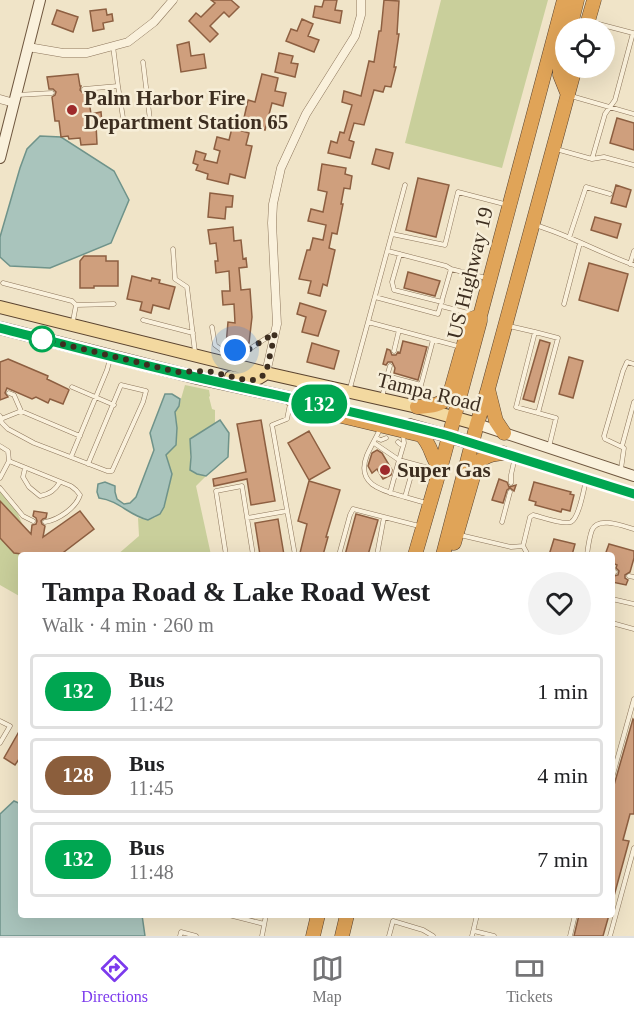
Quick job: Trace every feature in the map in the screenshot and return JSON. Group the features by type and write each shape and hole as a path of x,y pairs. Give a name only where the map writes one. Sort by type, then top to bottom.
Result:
{"highway":[{"name":"US Highway 19","path":"416,552 480,321 508,206 564,0"},
{"path":"572,18 576,0"},
{"path":"589,18 594,0"},
{"path":"561,78 568,94"},
{"path":"444,552 572,78"},
{"path":"417,407 443,403 449,397 471,319 480,316"},
{"path":"488,389 496,421 504,433"},
{"path":"291,399 304,407 380,438 400,442 421,435 428,441 435,463 440,470"},
{"path":"449,552 457,535 477,463 491,454 509,455"},
{"path":"313,936 317,918"},
{"path":"342,936 346,918"}],"main road":[{"path":"0,158 40,0"},
{"name":"Tampa Road","path":"0,307 266,373 417,407 477,424 634,476"},
{"name":"Tampa Road","path":"0,328 449,436 634,494"},
{"path":"177,372 208,371 245,380 260,378 266,373"}],"street":[{"path":"28,46 63,53 87,53 128,42 154,22 173,0"},
{"path":"266,373 277,324 272,223 280,168 306,114 355,36 361,15 362,0"},
{"path":"0,99 15,99"}],"lane":[{"path":"592,159 604,114 615,100 633,33 615,30"},
{"path":"113,46 124,124 150,120 143,62"},
{"path":"84,89 118,86"},
{"path":"15,99 52,93"},
{"path":"568,94 634,114"},
{"path":"553,148 592,159 604,157 634,165"},
{"path":"349,392 405,185"},
{"path":"569,238 586,187 610,194"},
{"path":"392,234 445,246 458,192 508,206"},
{"path":"533,225 632,265 634,251"},
{"path":"564,304 580,243"},
{"path":"173,249 175,279 187,287 196,356"},
{"path":"388,251 490,279"},
{"path":"400,254 392,282 394,290 480,316"},
{"path":"375,297 438,314 451,269"},
{"path":"3,283 72,301 76,305"},
{"path":"76,305 114,304"},
{"path":"72,325 76,305"},
{"path":"143,320 193,333"},
{"path":"368,322 463,348"},
{"path":"506,325 558,338 538,413"},
{"path":"212,327 215,345 223,351 248,350 275,333"},
{"path":"394,351 399,330"},
{"path":"535,332 516,407 556,418 549,448"},
{"path":"387,376 421,385 433,340"},
{"path":"71,457 107,370 110,356"},
{"path":"622,446 604,439 604,436 622,371 627,362 634,364"},
{"path":"381,398 390,366"},
{"path":"80,436 21,411 0,418 8,429 34,442 88,464 112,471 146,391 121,385 88,464"},
{"path":"72,387 114,405"},
{"path":"9,393 14,395 21,411"},
{"path":"291,399 287,419 272,425 294,552"},
{"path":"620,471 624,448 622,446 634,402"},
{"path":"429,504 374,487 369,483 364,472 367,455 380,438 399,460 440,470"},
{"path":"390,493 396,477 400,442"},
{"path":"0,446 8,451 9,461 0,478"},
{"path":"509,455 511,483"},
{"path":"9,461 60,482 76,490 80,495 80,499 63,515 50,522 45,522"},
{"path":"405,497 414,465"},
{"path":"25,467 23,477 29,488 40,496 48,495 60,482"},
{"path":"527,552 524,546 530,517 533,515 562,522 573,520 578,511 586,480"},
{"path":"226,552 216,491 242,486 253,552"},
{"path":"0,488 23,516 33,521"},
{"path":"502,522 510,492"},
{"path":"340,552 353,509 423,527"},
{"path":"247,518 287,511"},
{"path":"378,552 384,517"},
{"path":"588,552 592,530 601,523 634,529"},
{"path":"457,535 511,547 524,546"},
{"path":"615,600 634,604"},
{"path":"615,624 634,629"},
{"path":"615,767 634,699"},
{"path":"0,721 9,726 0,743"},
{"path":"615,918 634,848"},
{"path":"243,918 264,924"},
{"path":"262,936 265,918"},
{"path":"476,918 473,933 494,936"},
{"path":"570,936 574,918"},
{"path":"610,936 615,918"},
{"path":"389,936 393,921 423,930 433,936"},
{"path":"180,936 181,932 196,936"}],"green space":[{"path":"441,0 548,0 502,168 405,143"},
{"path":"185,385 209,390 212,409 215,410 215,423 207,429 190,454 190,470 206,476 196,486 210,552 120,552 139,536 138,518 148,520 156,517 168,463 166,455 176,440 175,412"},
{"path":"0,487 15,507 32,547 40,552 18,552 18,595 0,585"}],"water":[{"path":"40,136 61,137 114,171 129,200 111,243 50,268 10,266 0,257 0,237 27,149"},
{"path":"165,394 172,394 180,399 175,412 176,445 166,455 172,474 164,507 160,514 148,520 113,502 99,498 98,484 105,482 115,486 117,499 124,504 130,503 136,497 154,450 150,433"},
{"path":"220,420 229,433 228,457 206,476 197,474 190,470 190,439"},
{"path":"14,801 18,803 18,918 142,918 145,936 0,936 0,814"}],"building":[{"path":"211,0 231,0 239,7 229,17 224,12 210,26 218,34 210,42 189,21 196,13 201,17 215,3"},
{"path":"324,0 337,0 335,10 342,11 340,23 313,17 315,6 322,7"},
{"path":"384,0 399,1 397,34 399,34 394,67 396,67 391,87 385,86 383,92 374,90 364,125 354,123 349,140 354,142 350,158 328,153 331,141 337,143 340,132 344,133 352,105 342,102 344,91 361,96 369,61 374,62 379,31 381,31"},
{"path":"106,9 107,15 112,14 113,21 103,23 104,29 93,31 90,11"},
{"path":"57,10 78,17 73,32 52,24"},
{"path":"302,19 313,24 308,36 319,40 314,52 286,41 291,29 297,31"},
{"path":"189,42 191,56 204,54 206,68 181,72 177,45"},
{"path":"279,53 293,56 291,63 298,64 295,77 275,72"},
{"name":"Palm Harbor Fire Department Station 65","path":"78,74 80,90 86,93 91,114 101,112 102,123 96,124 97,144 81,145 80,138 61,137 59,121 55,121 52,97 56,92 49,89 47,77"},
{"path":"262,74 278,78 275,91 286,93 283,106 272,103 265,130 248,125 249,119 244,118 248,100 255,102"},
{"path":"617,118 634,123 634,150 610,143"},
{"path":"232,128 249,133 246,145 252,146 245,178 230,174 228,184 207,179 208,174 196,170 198,165 193,163 196,151 206,154 204,160 217,163 220,151 214,149 217,137 229,140"},
{"path":"376,149 393,153 389,169 372,164"},
{"path":"322,164 346,168 345,174 352,176 350,189 344,188 337,234 332,233 329,248 335,250 327,286 323,284 320,296 308,293 311,281 299,279 307,250 310,250 313,238 323,240 326,225 308,221 311,209 323,212 327,192 318,190"},
{"path":"418,178 449,185 436,237 406,230"},
{"path":"616,185 631,190 626,207 611,203"},
{"path":"210,193 233,196 232,207 226,207 225,219 208,217"},
{"path":"595,217 621,224 617,238 591,230"},
{"path":"233,227 234,241 241,240 243,259 246,258 247,267 239,268 241,290 250,289 252,317 249,343 244,342 243,346 226,345 228,322 235,323 234,304 223,305 222,291 230,291 229,271 216,273 215,261 218,261 216,243 210,244 208,230"},
{"path":"84,256 106,256 106,261 118,261 118,286 80,288 80,261"},
{"path":"589,263 628,274 618,311 579,300"},
{"path":"408,272 440,281 435,296 404,288"},
{"path":"132,276 151,281 152,278 160,280 159,283 175,287 169,309 153,305 151,313 140,310 142,302 127,299"},
{"path":"300,303 326,311 318,336 302,332 306,317 297,314"},
{"path":"540,340 550,343 534,402 523,399"},
{"path":"403,341 427,347 418,380 394,373 395,368 392,362 383,364 387,349 392,355 400,353"},
{"path":"312,343 339,351 334,369 307,362"},
{"path":"569,357 583,361 573,398 559,394"},
{"path":"8,359 48,376 47,379 68,389 63,404 50,399 48,403 36,397 32,399 7,388 5,393 8,397 0,400 0,362"},
{"path":"261,420 275,501 251,505 247,479 214,486 213,479 246,472 237,424"},
{"path":"309,431 330,468 309,480 288,443"},
{"path":"377,450 382,453 392,470 391,475 383,479 377,469 372,473 368,466 372,453"},
{"path":"499,479 507,482 509,487 516,485 514,491 510,488 507,490 503,503 492,500"},
{"path":"309,481 340,490 324,552 300,552 307,524 298,521"},
{"path":"534,482 571,492 570,494 574,495 570,511 562,509 561,512 535,505 536,502 529,500"},
{"path":"0,501 31,534 32,525 37,521 33,516 34,511 47,513 46,518 41,521 45,526 43,537 80,511 94,529 64,552 14,553 0,538"},
{"path":"356,514 378,520 369,552 346,552"},
{"path":"278,519 284,552 260,552 255,523"},
{"path":"554,539 575,544 573,552 550,552"},
{"path":"609,544 634,551 630,572 625,575 628,580 626,585 615,583 615,576 618,575 619,571 615,564 615,552 606,552"},
{"path":"633,719 634,814 630,814 623,840 629,841 615,892 615,782"},
{"path":"18,733 18,760 15,765 4,758"},
{"path":"578,918 608,918 603,936 574,936"}],"bus line":[{"name":"132","path":"0,328 198,378 424,429 634,494"}],"place":[{"name":"Palm Harbor Fire Department Station 65","path":"72,110"},
{"name":"Super Gas","path":"385,470"}],"route":[{"path":"42,339 177,372 208,371 245,380 255,380 266,373 275,333 248,350 235,350"}]}
